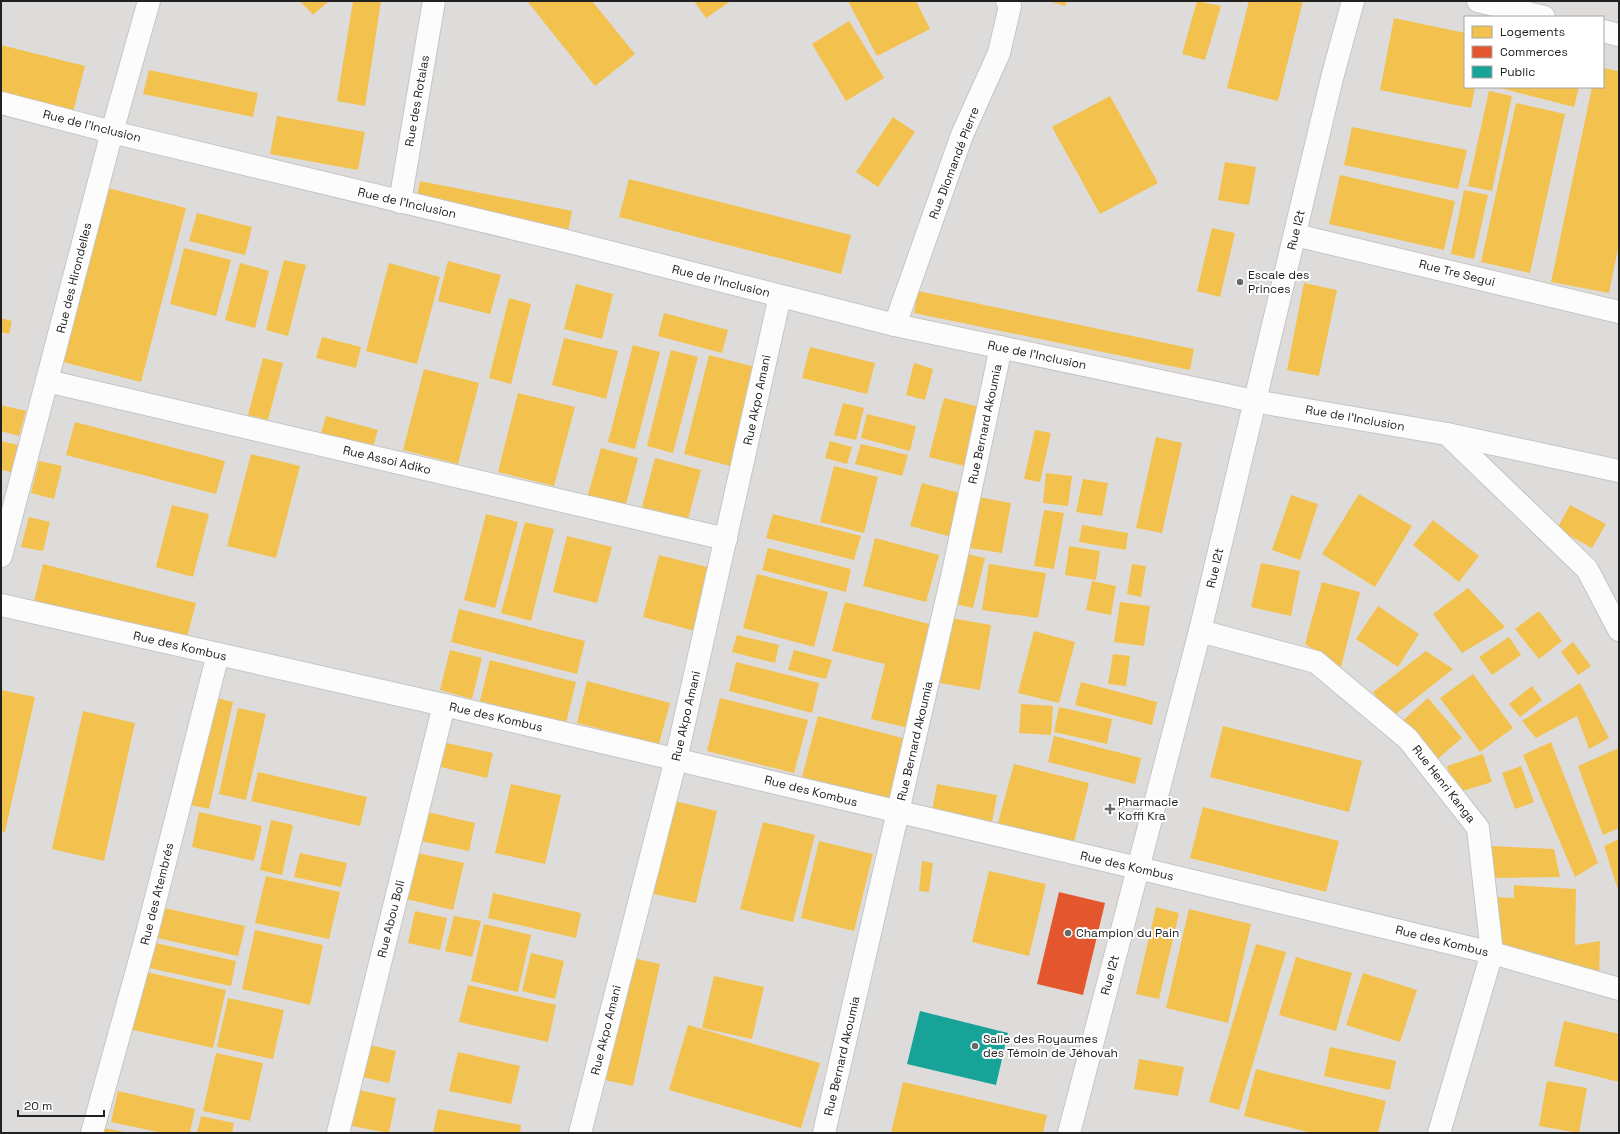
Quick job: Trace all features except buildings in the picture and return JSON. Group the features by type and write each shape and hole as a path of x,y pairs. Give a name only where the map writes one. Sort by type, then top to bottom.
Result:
{"street":[{"name":"Rue des Hirondelles","path":"1,556 112,132 149,1"},
{"name":"Rue des Rotalas","path":"400,202 434,1"},
{"name":"Rue Diomandé Pierre","path":"896,324 962,135 999,53 1010,6 1007,1"},
{"name":"Rue I2t","path":"1069,1133 1200,631 1332,78 1353,1"},
{"path":"1478,1 1540,16"},
{"path":"1604,32 1619,35"},
{"name":"Rue de l'Inclusion","path":"1,103 112,132 566,241 896,324 1254,401 1447,434 1619,471"},
{"name":"Rue Tre Segui","path":"1295,235 1619,312"},
{"name":"Rue Akpo Amani","path":"580,1133 676,759 780,296"},
{"name":"Rue Bernard Akoumia","path":"824,1133 952,576 1001,347"},
{"name":"Rue Assoi Adiko","path":"48,381 726,539"},
{"path":"1447,434 1587,569 1619,630"},
{"name":"Rue des Kombus","path":"1,605 444,705 1138,868 1492,953 1619,989"},
{"name":"Rue Henri Kanga","path":"1200,631 1316,662 1408,739 1478,828 1492,953 1439,1133"},
{"name":"Rue des Atembrés","path":"92,1133 136,976 218,654"},
{"name":"Rue Abou Boli","path":"338,1133 444,705"}],"shaded area":[{"path":"1,1 1619,1 1619,1133 1,1133"}],"place":[{"name":"Escale des Princes","path":"1240,282"},
{"name":"Pharmacie Koffi Kra","path":"1110,809"},
{"name":"Champion du Pain","path":"1068,933"},
{"name":"Salle des Royaumes des Témoin de Jéhovah","path":"975,1046"}]}
